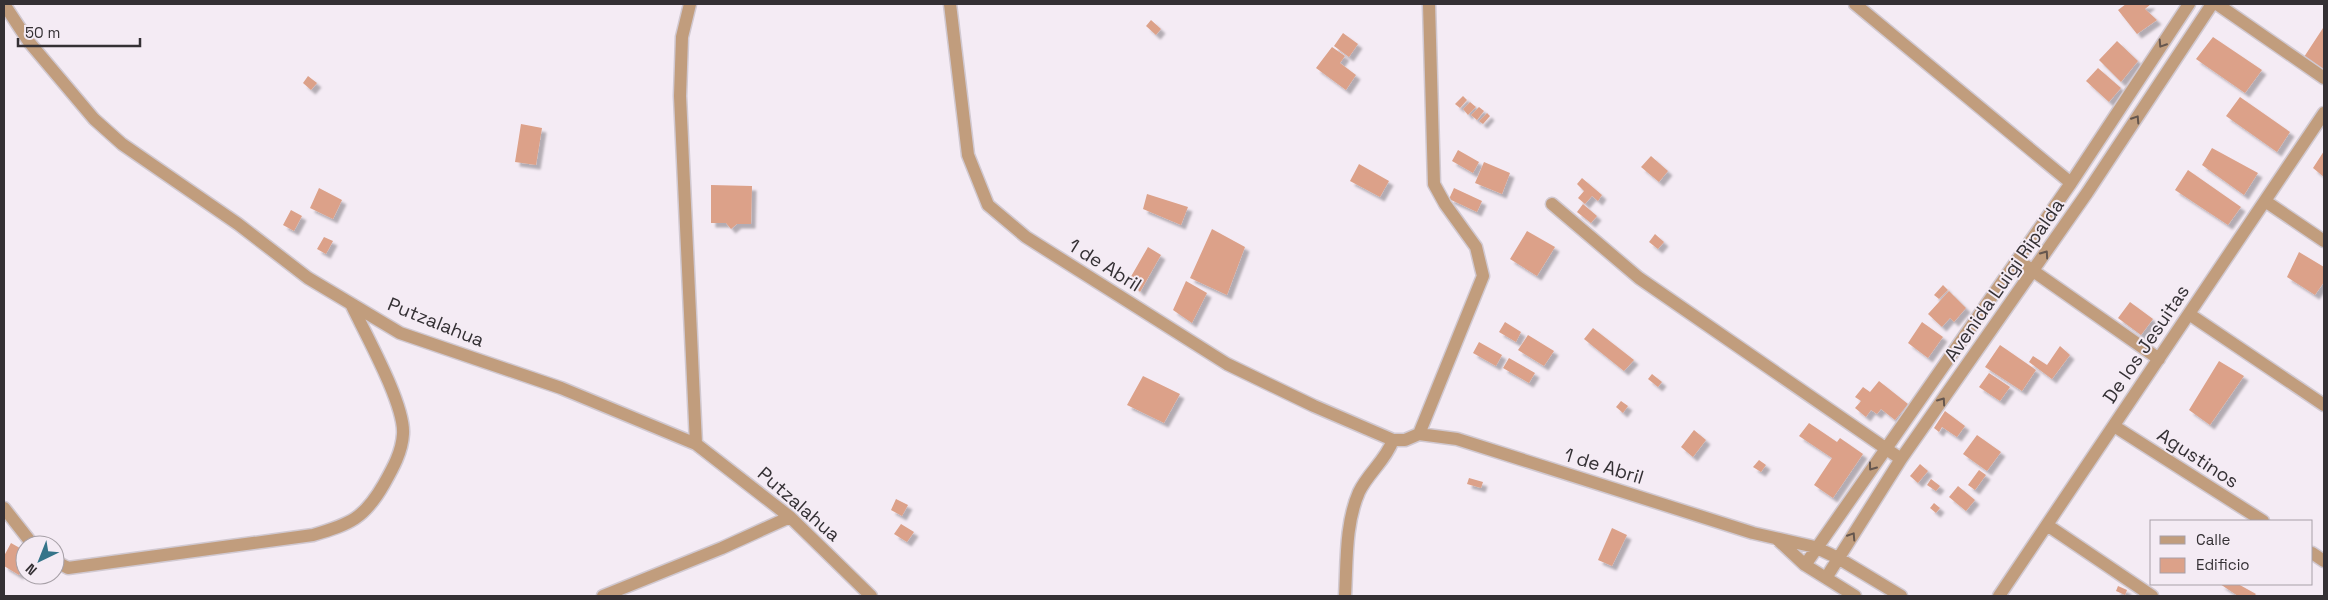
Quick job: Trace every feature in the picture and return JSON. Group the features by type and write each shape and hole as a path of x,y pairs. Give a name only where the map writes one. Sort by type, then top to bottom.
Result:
{"street":[{"name":"Putzalahua","path":"4,4 29,42 94,120 122,144 238,224 308,278 352,306 400,332 561,388 696,444 790,517 871,596"},
{"path":"690,4 682,36 680,96 696,444"},
{"name":"1 de Abril","path":"950,4 968,155 988,204 1026,237 1227,364 1314,406 1393,440"},
{"path":"1345,596 1351,518 1359,492 1371,472 1390,450 1393,440 1405,440 1420,434 1483,276 1476,247 1444,204 1434,184 1429,4"},
{"path":"1855,4 2071,183"},
{"name":"Avenida Luigi Ripalda","path":"1805,565 2071,183 2189,4"},
{"name":"Avenida Luigi Ripalda","path":"1826,578 1901,460 2087,194 2212,4"},
{"path":"2217,4 2324,78"},
{"name":"De los Jesuitas","path":"1999,596 2324,113"},
{"path":"2265,201 2324,241"},
{"path":"1552,204 1639,278 1901,460"},
{"path":"2017,259 2159,359"},
{"path":"65,567 68,568 313,535 346,526 372,504 396,462 403,434 399,406 352,306"},
{"path":"2189,314 2324,405"},
{"name":"Agustinos","path":"2114,426 2261,520"},
{"name":"1 de Abril","path":"1420,434 1457,439 1753,534 1816,547 1838,558 1900,596"},
{"path":"4,508 25,535"},
{"path":"603,596 722,548 790,517"},
{"path":"2047,525 2152,596"},
{"path":"1776,538 1805,565 1855,596"},
{"path":"2313,554 2324,561"}],"building":[{"path":"2126,4 2151,4 2145,9 2157,20 2137,34 2118,10"},
{"path":"1151,20 1161,29 1156,35 1146,26"},
{"path":"2324,29 2324,71 2304,57"},
{"path":"1343,33 1358,44 1349,57 1334,46"},
{"path":"2213,37 2262,70 2245,93 2196,59"},
{"path":"2117,41 2138,61 2121,82 2099,60"},
{"path":"1332,47 1345,56 1340,63 1356,75 1346,90 1316,68"},
{"path":"2098,68 2121,88 2109,102 2086,81"},
{"path":"308,76 317,83 311,90 303,83"},
{"path":"1463,96 1467,100 1460,108 1455,104"},
{"path":"2240,97 2290,132 2277,152 2226,116"},
{"path":"1470,102 1476,107 1468,115 1463,109"},
{"path":"1479,107 1484,111 1477,120 1471,115"},
{"path":"1487,113 1490,116 1483,124 1479,121"},
{"path":"521,124 542,128 536,165 515,162"},
{"path":"2212,148 2258,173 2244,195 2202,165"},
{"path":"1458,150 1479,162 1473,173 1452,161"},
{"path":"2324,151 2324,177 2313,168"},
{"path":"1651,156 1668,171 1659,182 1641,167"},
{"path":"1484,162 1510,173 1502,194 1475,183"},
{"path":"1359,164 1389,181 1380,197 1350,181"},
{"path":"2188,170 2241,207 2228,225 2175,190"},
{"path":"1582,178 1602,195 1598,201 1592,196 1585,204 1578,198 1584,191 1577,184"},
{"path":"711,185 752,186 751,224 737,224 731,229 726,223 711,223"},
{"path":"319,188 342,200 333,219 310,208"},
{"path":"1454,188 1482,201 1477,212 1449,199"},
{"path":"1147,194 1188,207 1181,225 1143,209"},
{"path":"1583,204 1597,216 1591,223 1577,212"},
{"path":"291,210 302,216 294,231 283,225"},
{"path":"1212,229 1245,247 1227,295 1190,278"},
{"path":"1527,231 1555,247 1537,276 1510,259"},
{"path":"1655,234 1664,242 1658,249 1649,242"},
{"path":"324,237 333,241 326,254 317,249"},
{"path":"1148,247 1161,255 1140,292 1129,280"},
{"path":"2299,252 2324,267 2324,282 2315,295 2287,277"},
{"path":"1186,281 1207,293 1192,323 1173,310"},
{"path":"1943,285 1948,290 1939,299 1934,295"},
{"path":"1949,291 1966,308 1954,322 1950,318 1942,327 1928,314"},
{"path":"2130,302 2153,319 2141,335 2118,318"},
{"path":"1505,322 1521,332 1516,342 1499,332"},
{"path":"1922,322 1943,337 1928,358 1908,343"},
{"path":"1593,328 1634,360 1624,371 1584,339"},
{"path":"1528,335 1554,351 1544,366 1518,350"},
{"path":"1479,342 1502,355 1496,366 1473,353"},
{"path":"2000,345 2036,370 2022,391 1985,367"},
{"path":"2060,346 2070,355 2052,379 2029,362 2033,356 2047,365"},
{"path":"1509,358 1535,373 1529,383 1503,368"},
{"path":"2219,361 2244,376 2210,425 2189,410"},
{"path":"1989,373 2010,387 2000,401 1979,387"},
{"path":"1652,374 1662,382 1658,387 1648,379"},
{"path":"1143,376 1180,394 1164,423 1127,405"},
{"path":"1879,381 1908,404 1895,420 1881,409 1877,414 1871,410 1866,417 1855,408 1861,401 1855,397 1863,387 1870,392"},
{"path":"1621,401 1628,406 1623,413 1616,407"},
{"path":"1945,411 1965,426 1957,437 1942,427 1939,432 1934,428"},
{"path":"1809,423 1837,442 1840,438 1863,454 1833,498 1814,485 1832,458 1799,436"},
{"path":"1694,430 1706,440 1693,457 1681,447"},
{"path":"1977,435 2001,452 1987,471 1963,454"},
{"path":"1759,460 1766,465 1761,472 1753,467"},
{"path":"1920,464 1928,471 1918,483 1910,476"},
{"path":"1979,470 1986,475 1975,490 1968,485"},
{"path":"1469,478 1483,482 1481,488 1467,484"},
{"path":"1931,479 1940,486 1936,491 1927,485"},
{"path":"1958,486 1975,500 1966,511 1949,497"},
{"path":"896,499 908,505 902,516 891,510"},
{"path":"1934,503 1940,508 1936,513 1930,508"},
{"path":"901,524 914,532 907,542 894,534"},
{"path":"1612,528 1627,535 1612,566 1598,560"},
{"path":"11,543 15,545 15,573 4,566 4,556"},
{"path":"2222,585 2240,585 2256,594 2254,596 2238,596"},
{"path":"2118,586 2127,590 2125,595 2116,591"}]}
